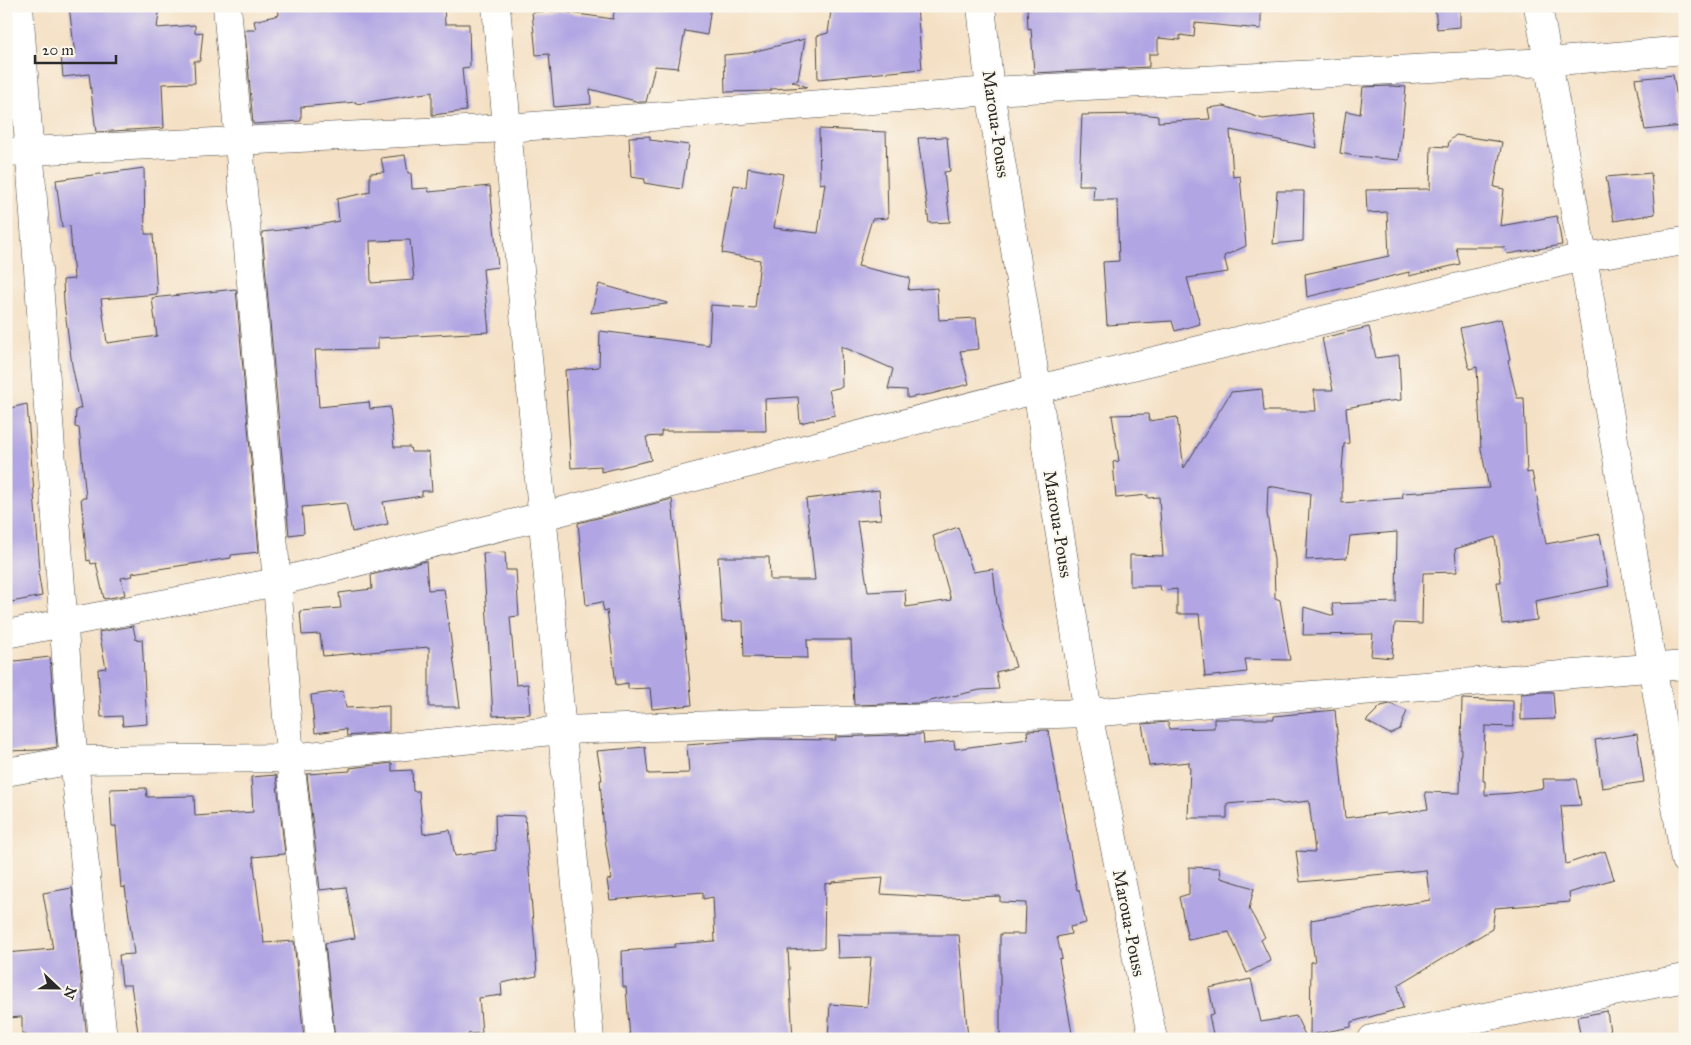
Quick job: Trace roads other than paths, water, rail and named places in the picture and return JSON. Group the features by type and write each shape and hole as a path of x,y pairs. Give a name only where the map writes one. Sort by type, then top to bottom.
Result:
{"street":[{"path":"19,6 18,151 63,623 74,760 103,1039"},
{"path":"227,6 277,582 290,758 320,1039"},
{"path":"496,6 590,1039"},
{"name":"Maroua-Pouss","path":"981,6 990,91 1088,712 1153,1039"},
{"path":"1538,6 1654,668 1685,860"},
{"path":"18,151 507,128 990,91 1547,62 1685,50"},
{"path":"6,634 277,582 1038,389 1583,257 1685,241"},
{"path":"6,772 74,760 290,758 562,730 1088,712 1685,665"},
{"path":"1372,1039 1685,978"}]}
